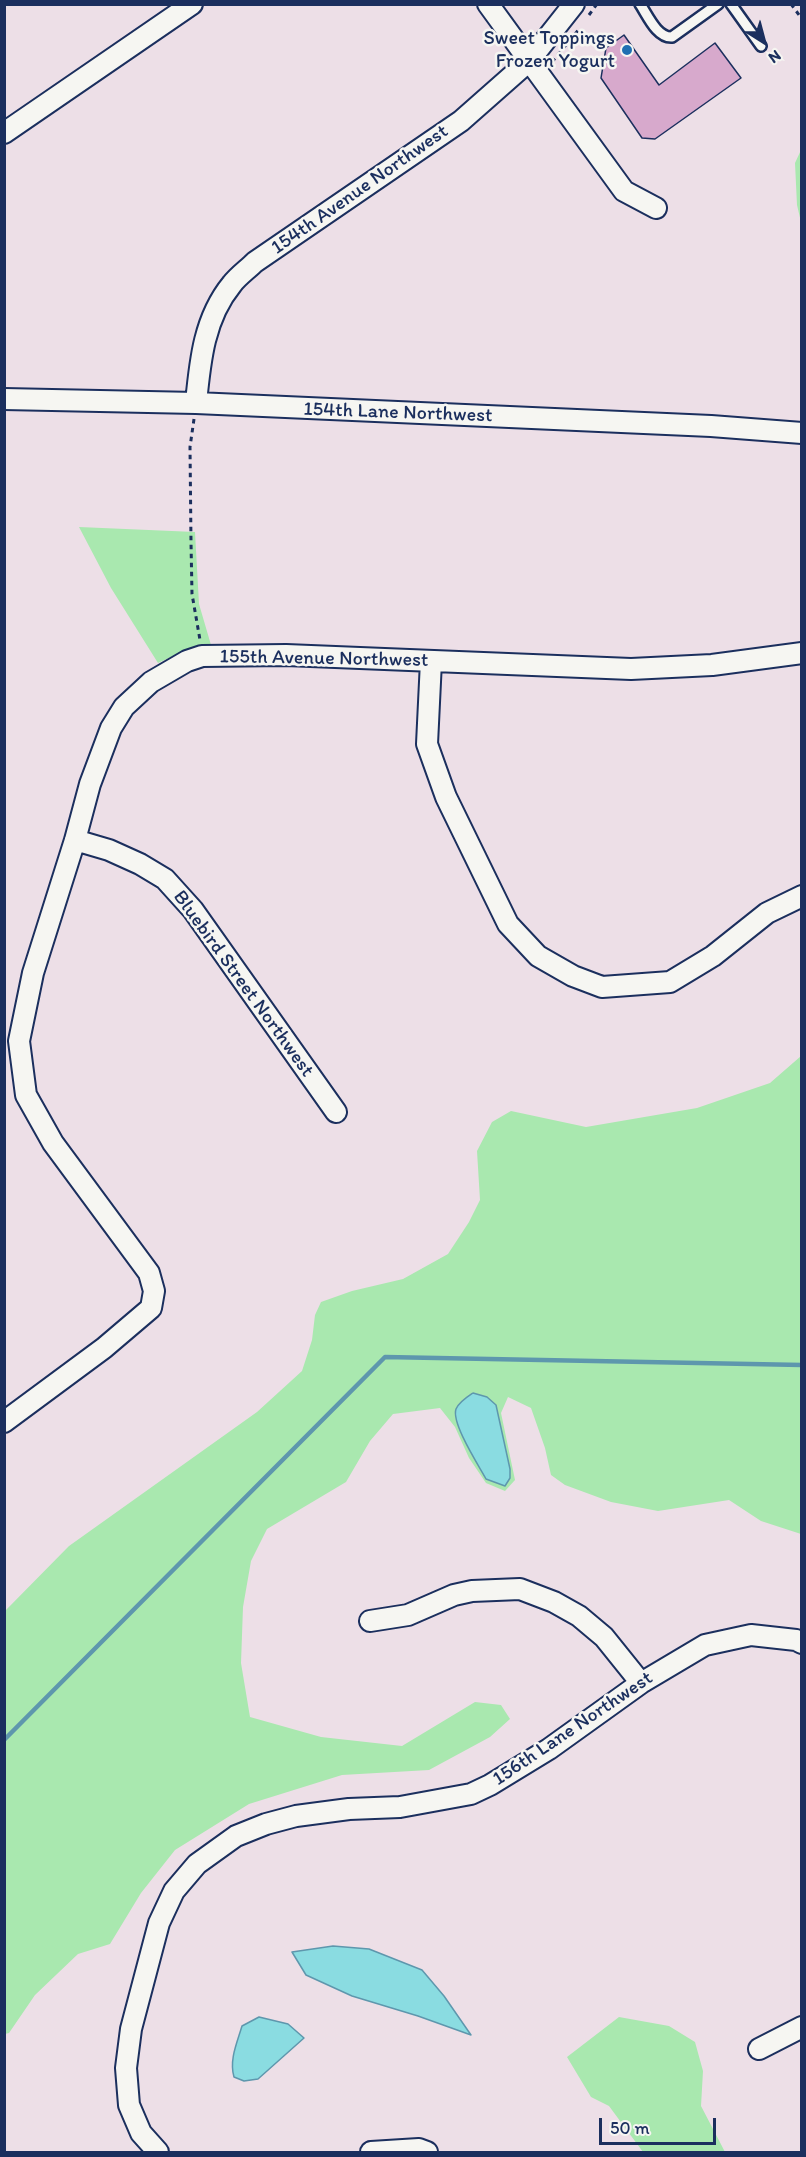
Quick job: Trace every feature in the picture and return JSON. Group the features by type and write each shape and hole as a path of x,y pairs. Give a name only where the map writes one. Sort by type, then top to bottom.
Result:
{"street":[{"path":"4,133 192,4"},
{"path":"488,4 624,191 656,208"},
{"name":"154th Avenue Northwest","path":"196,403 202,351 214,311 232,284 255,262 461,120 529,61 574,4"},
{"name":"154th Lane Northwest","path":"4,399 196,403 796,432"},
{"name":"155th Avenue Northwest","path":"4,1422 104,1348 151,1308 154,1291 149,1273 53,1143 26,1095 19,1041 33,973 94,773 111,728 124,707 152,682 187,661 202,656 286,655 631,669 712,665 801,653"},
{"path":"431,661 427,744 446,796 508,924 537,956 573,976 602,987 670,982 713,956 767,913 801,896"},
{"name":"Bluebird Street Northwest","path":"75,840 109,850 140,864 165,879 193,910 336,1112"},
{"path":"370,1621 408,1615 454,1595 472,1591 520,1589 554,1602 579,1616 604,1637 641,1683"},
{"name":"156th Lane Northwest","path":"158,2152 141,2133 129,2105 126,2068 131,2029 159,1923 174,1891 197,1864 236,1836 266,1824 297,1816 349,1809 400,1807 471,1794 549,1749 641,1683 705,1645 751,1635 796,1640 801,1643"},
{"path":"759,2049 801,2027"},
{"path":"371,2152 419,2149 427,2152"}],"lane":[{"path":"641,5 661,34 672,37 718,4"},
{"path":"730,4 761,46"}],"path":[{"path":"791,4 801,19"},
{"path":"196,403 190,447 192,594 202,656"}],"green space":[{"path":"801,150 801,222 797,205 795,163"},
{"path":"79,527 195,532 199,604 211,645 186,650 158,663 111,588"},
{"path":"801,1056 801,1534 761,1521 729,1500 658,1511 611,1502 565,1485 551,1475 545,1448 531,1408 508,1397 501,1413 515,1480 505,1491 486,1483 469,1458 455,1427 440,1408 393,1414 370,1441 346,1482 267,1529 251,1561 243,1607 241,1663 250,1717 321,1737 402,1746 475,1702 501,1705 510,1719 490,1737 429,1770 342,1775 249,1804 175,1850 141,1893 110,1944 78,1954 35,1995 9,2033 5,2034 5,1611 69,1546 257,1412 302,1371 312,1340 315,1315 321,1302 352,1291 403,1279 448,1254 480,1200 477,1151 492,1122 511,1111 586,1127 697,1108 770,1083"},
{"path":"619,2017 669,2026 695,2042 703,2071 701,2106 725,2152 643,2152 609,2106 591,2097 567,2057"}],"water":[{"path":"473,1393 487,1397 496,1405 510,1469 510,1478 505,1486 486,1479 466,1444 458,1424 456,1409"},
{"path":"333,1946 369,1949 422,1970 444,1996 471,2035 352,1996 306,1975 292,1952"},
{"path":"259,2017 288,2024 304,2038 258,2079 244,2081 234,2077 232,2064 234,2052 242,2026"}],"building":[{"path":"624,35 659,85 715,43 741,78 655,139 642,138 601,78 606,48"}],"waterway":[{"path":"4,1740 385,1357 802,1365"}],"place":[{"name":"Sweet Toppings Frozen Yogurt","path":"627,50"}]}
